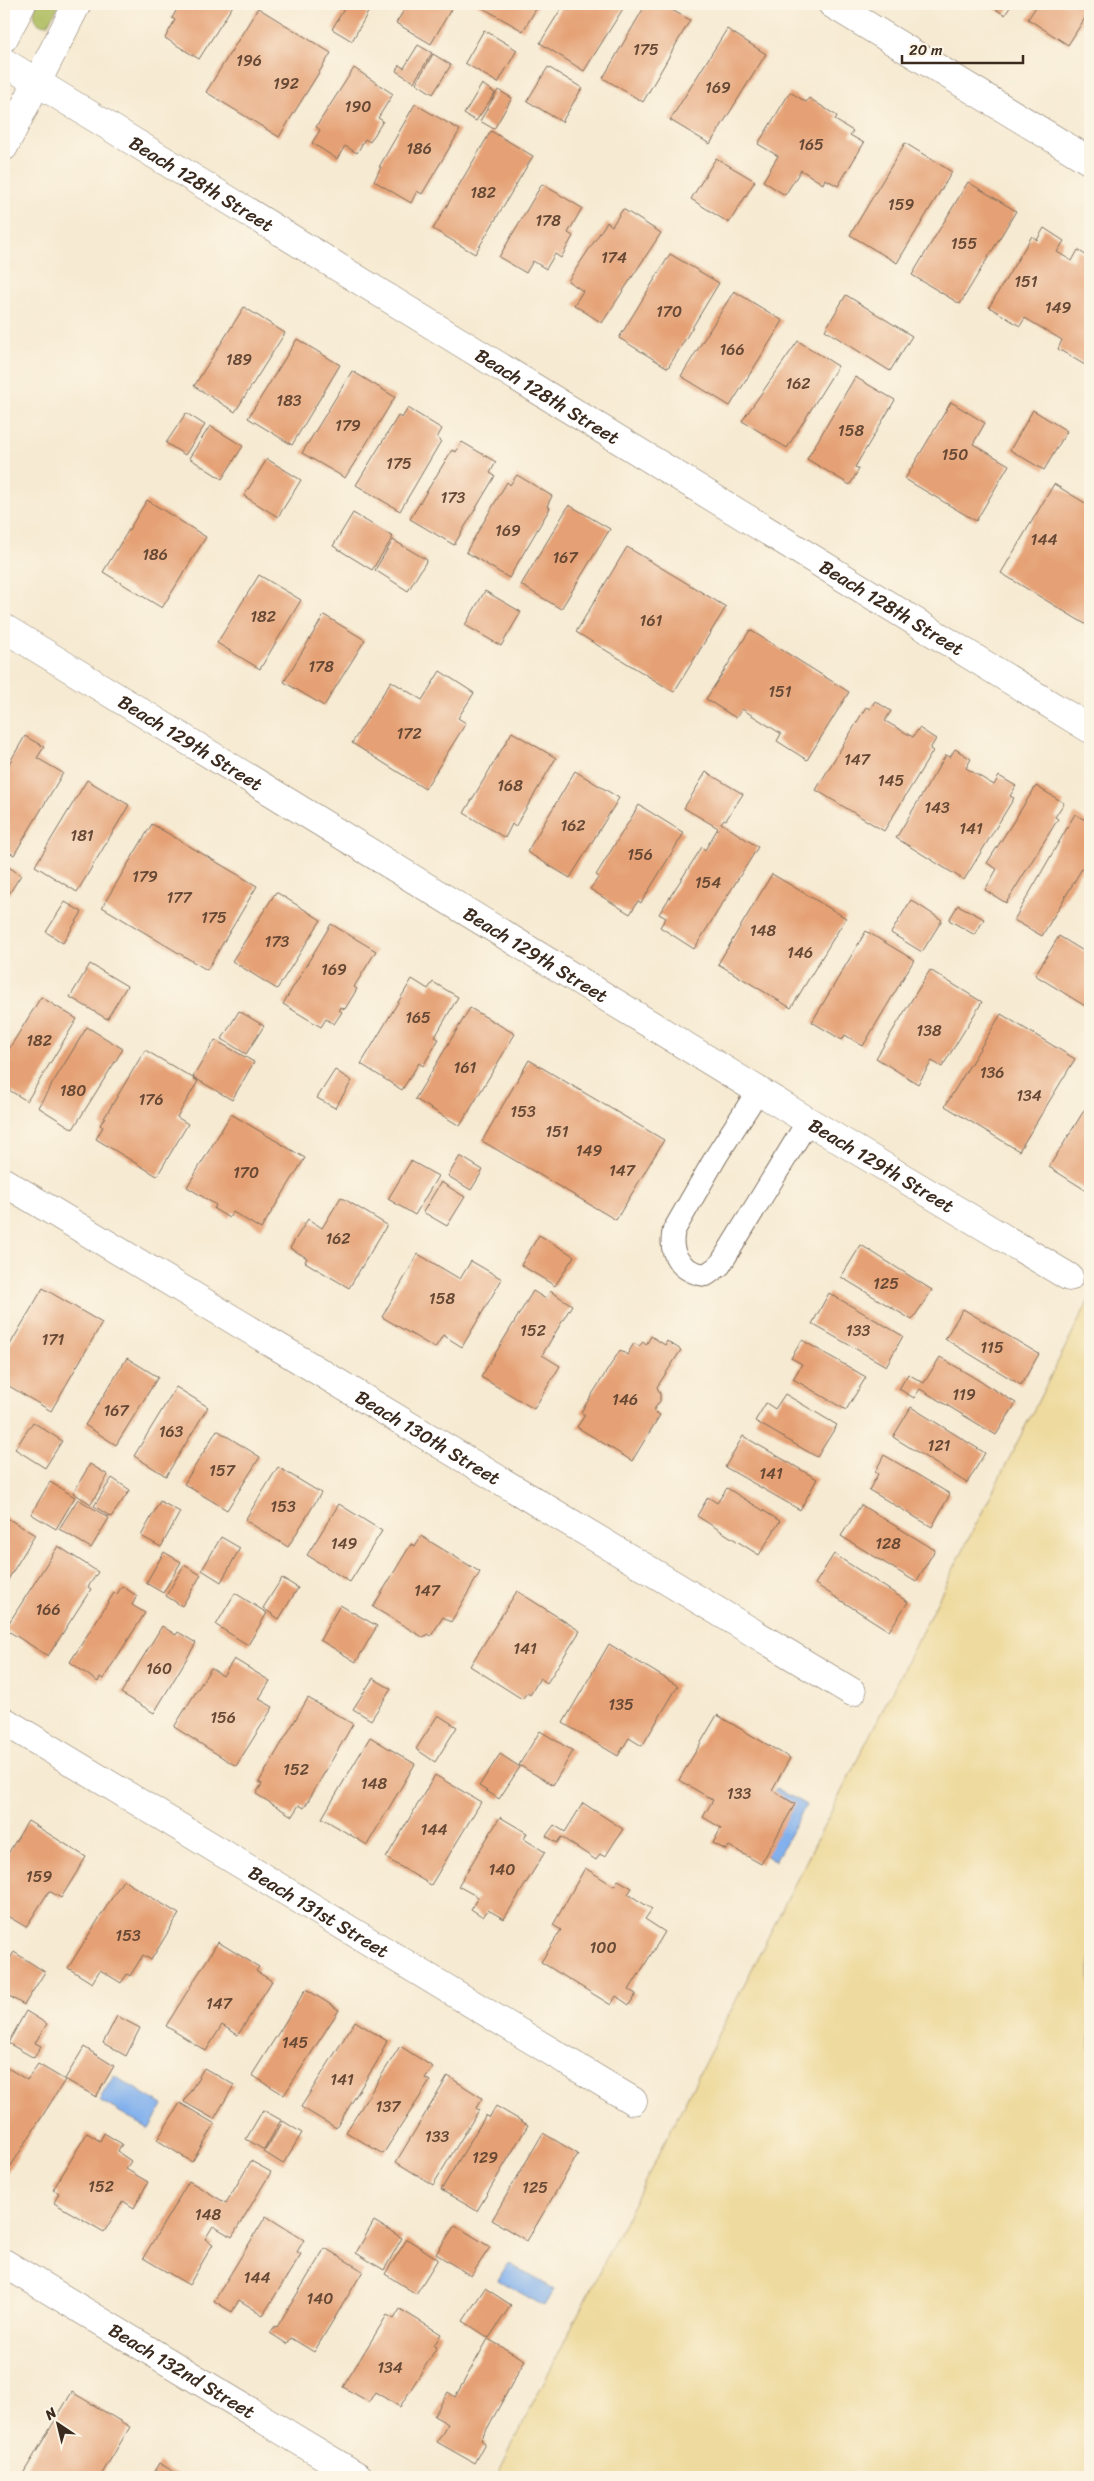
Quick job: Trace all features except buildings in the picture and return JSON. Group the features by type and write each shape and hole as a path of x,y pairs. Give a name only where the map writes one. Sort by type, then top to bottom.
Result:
{"street":[{"path":"4,38 22,4"},
{"path":"4,147 77,4"},
{"path":"832,4 1090,161"},
{"name":"Beach 128th Street","path":"4,62 1090,729"},
{"name":"Beach 129th Street","path":"4,628 808,1121 1069,1277"},
{"name":"Beach 130th Street","path":"4,1182 852,1692"},
{"name":"Beach 131st Street","path":"4,1721 633,2101"},
{"name":"Beach 132nd Street","path":"4,2263 359,2477"}],"lane":[{"path":"758,1090 717,1155 674,1230 671,1243 674,1252 688,1270 706,1275 720,1265 808,1121"}],"green space":[{"path":"37,4 60,4 47,25 39,24 35,17 34,12"}],"sand":[{"path":"1090,1298 1090,2477 496,2477"}],"water":[{"path":"776,1788 806,1805 775,1861 745,1843"},
{"path":"114,2076 163,2105 149,2129 99,2100"},
{"path":"508,2263 554,2289 544,2306 498,2280"}]}
